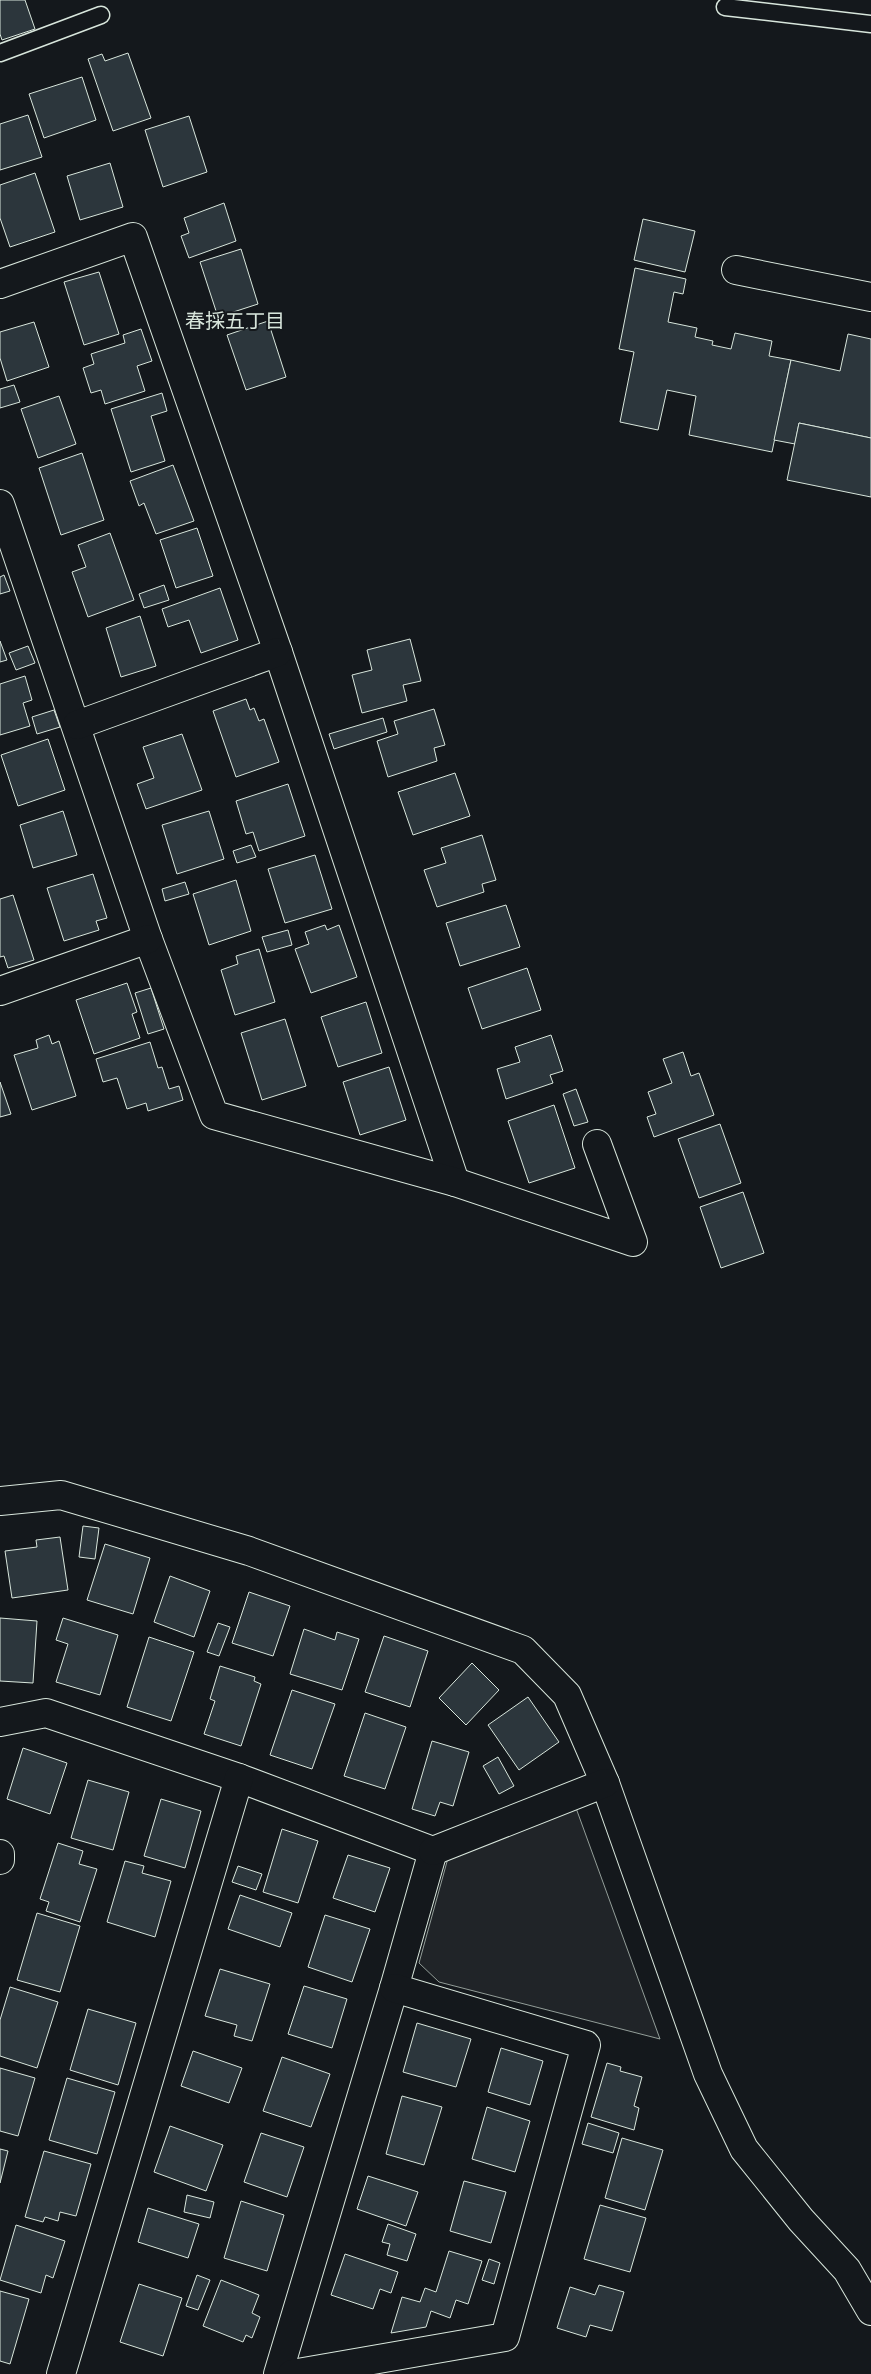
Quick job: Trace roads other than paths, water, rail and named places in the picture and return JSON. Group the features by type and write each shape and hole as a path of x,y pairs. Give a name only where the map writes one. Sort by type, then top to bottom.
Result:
{"street":[{"path":"0,284 133,237 278,652 455,1182"},
{"path":"736,270 871,297"},
{"path":"0,504 77,725 148,940 214,1115 455,1182 633,1242 597,1144"},
{"path":"77,725 278,652"},
{"path":"0,991 148,940"},
{"path":"0,1501 61,1495 249,1551 523,1650 567,1695 605,1783 708,2074 744,2149 801,2220 847,2270 871,2311"},
{"path":"0,1722 46,1714 239,1778 433,1851 605,1783"},
{"path":"61,2374 239,1778"},
{"path":"278,2374 394,1988 433,1851"},
{"path":"0,1854 0,1860"},
{"path":"292,2374 505,2337 586,2045 394,1988"}],"lane":[{"path":"725,7 871,24"},
{"path":"0,53 101,15"}],"district":[{"name":"春採五丁目","path":"235,321"}]}
